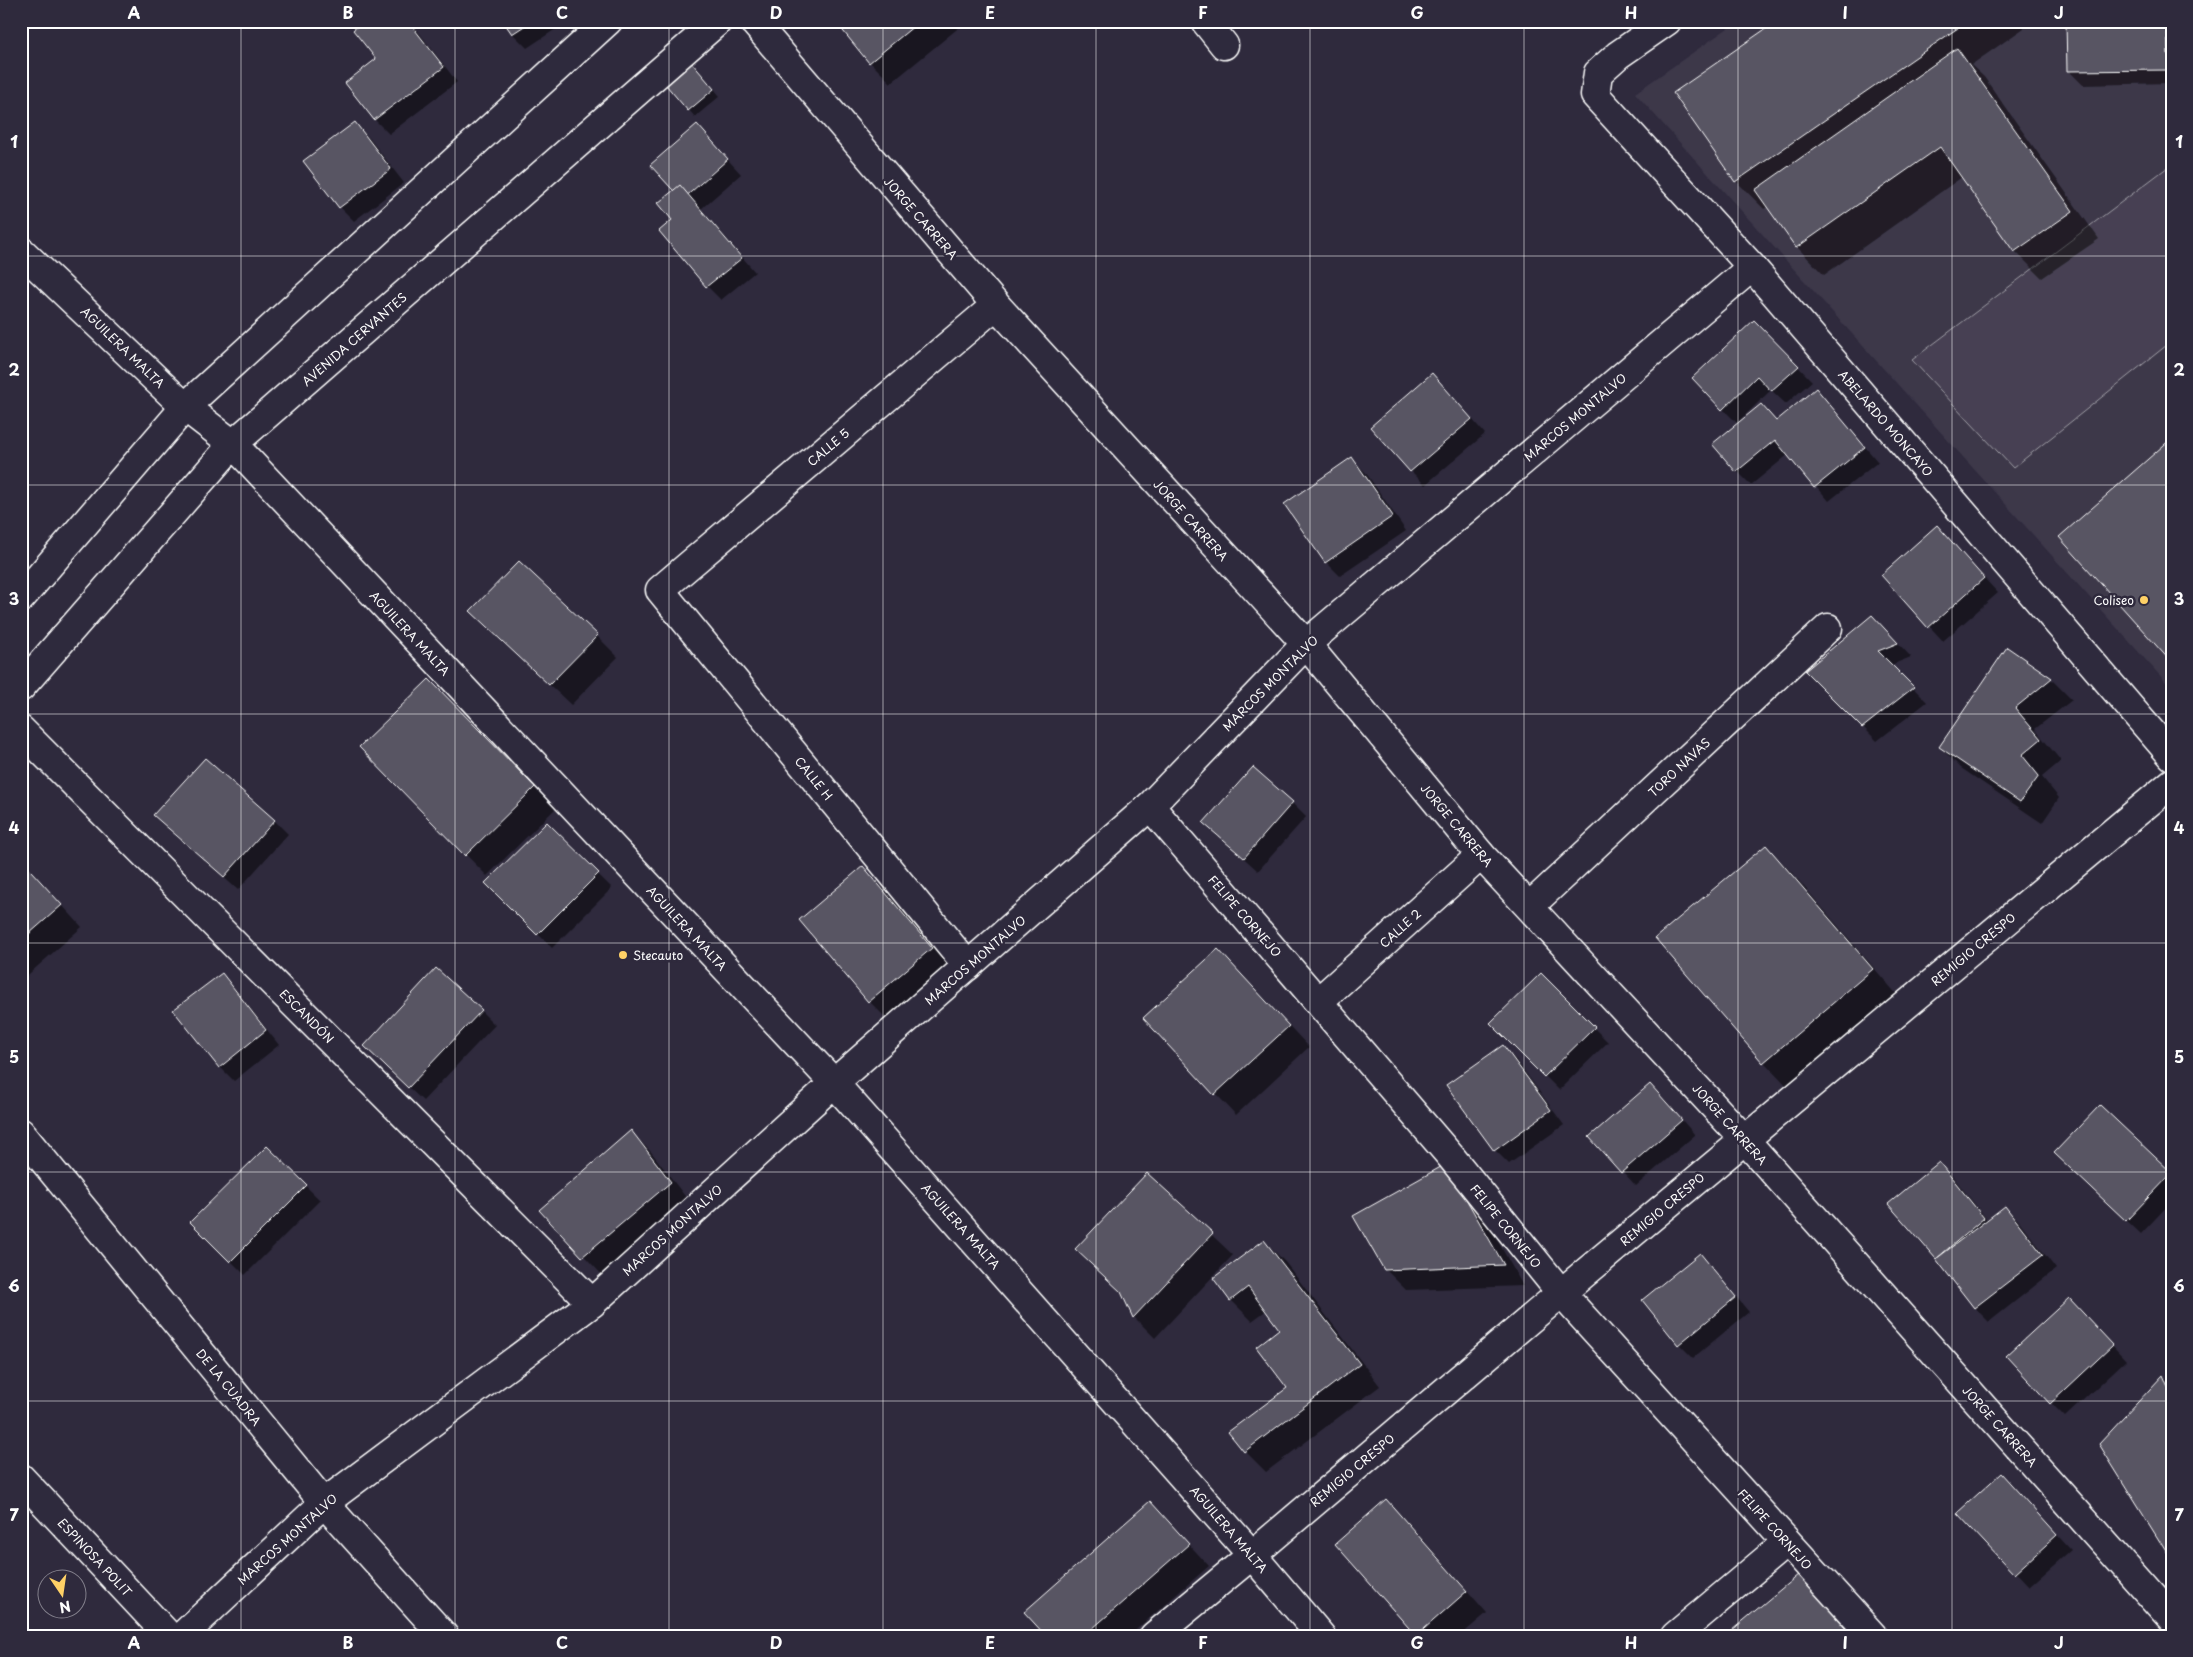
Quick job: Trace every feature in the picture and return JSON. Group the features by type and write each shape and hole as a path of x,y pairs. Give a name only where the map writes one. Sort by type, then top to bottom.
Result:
{"street":[{"name":"AVENIDA CERVANTES","path":"21,687 233,444 718,21"},
{"name":"JORGE CARRERA","path":"753,21 996,305 1306,644 1481,855 1745,1140 2172,1619"},
{"path":"1205,21 1224,45"},
{"name":"ABELARDO MONCAYO","path":"1667,21 1618,55 1598,72 1595,95 1752,268 2172,756"},
{"path":"21,598 185,407 595,26"},
{"name":"AGUILERA MALTA","path":"21,250 185,407 233,444 834,1083 1252,1555 1321,1636"},
{"name":"MARCOS MONTALVO","path":"182,1636 324,1503 592,1303 834,1083 1150,806 1306,644 1752,268"},
{"name":"CALLE 5","path":"660,590 996,305"},
{"name":"CALLE H","path":"660,590 968,966"},
{"name":"TORO NAVAS","path":"1530,906 1828,628"},
{"name":"ESCANDÓN","path":"21,730 592,1303"},
{"name":"REMIGIO CRESPO","path":"1154,1636 1561,1293 2172,784"},
{"name":"FELIPE CORNEJO","path":"1150,806 1452,1158 1561,1293 1873,1636"},
{"name":"CALLE 2","path":"1319,1001 1481,855"},
{"name":"DE LA CUADRA","path":"21,1133 324,1503 444,1636"},
{"name":"ESPINOSA POLIT","path":"21,1478 170,1636"},
{"path":"1675,1636 1786,1542"}],"shaded area":[{"path":"1738,21 2172,21 2172,689 1635,93"},
{"path":"2172,164 2172,341 2013,468 1912,360"}],"building":[{"path":"364,21 408,21 444,67 374,120 345,83 376,59 353,30"},
{"path":"503,21 532,21 512,34"},
{"path":"835,21 920,21 869,63"},
{"path":"1777,21 1968,21 1735,182 1673,93"},
{"path":"2066,21 2167,21 2169,70 2067,71"},
{"path":"2167,28 2172,28 2172,55 2168,55"},
{"path":"1957,48 2073,211 2014,252 1940,147 1796,248 1755,190"},
{"path":"692,63 714,89 688,111 666,85"},
{"path":"355,122 391,169 339,208 303,161"},
{"path":"697,124 728,159 682,200 650,165"},
{"path":"680,185 742,258 706,287 659,231 672,220 658,203"},
{"path":"1754,320 1799,366 1771,391 1757,376 1722,410 1692,378"},
{"path":"1432,373 1472,419 1410,472 1370,427"},
{"path":"1816,388 1865,447 1814,488 1775,440 1736,472 1712,444 1761,404 1776,421"},
{"name":"Coliseo","path":"2172,438 2172,663 2059,537"},
{"path":"1352,457 1393,516 1325,563 1284,504"},
{"path":"1937,525 1984,578 1928,628 1881,575"},
{"path":"519,561 598,635 549,685 470,611"},
{"path":"1872,615 1898,643 1878,651 1914,687 1862,728 1805,671"},
{"path":"2007,647 2052,678 2015,708 2041,739 2022,755 2039,776 2020,802 1939,747"},
{"path":"429,679 535,787 465,856 359,747"},
{"path":"205,758 275,820 224,877 153,815"},
{"path":"1253,767 1293,802 1244,858 1203,823"},
{"path":"547,822 599,873 537,935 485,883"},
{"path":"1766,845 1873,969 1763,1063 1655,938"},
{"path":"21,860 62,905 21,941"},
{"path":"863,866 932,948 868,1002 799,920"},
{"path":"1218,949 1289,1026 1214,1095 1143,1018"},
{"path":"436,968 482,1010 408,1088 364,1046"},
{"path":"222,973 266,1030 219,1068 173,1010"},
{"path":"1541,973 1595,1027 1544,1077 1490,1023"},
{"path":"1503,1045 1551,1110 1494,1151 1446,1085"},
{"path":"1650,1084 1682,1120 1621,1173 1589,1137"},
{"path":"2100,1105 2172,1173 2126,1221 2054,1153"},
{"path":"631,1130 671,1182 582,1257 539,1210"},
{"path":"267,1146 307,1185 230,1262 190,1222"},
{"path":"1939,1162 1984,1218 1936,1259 1888,1204"},
{"path":"1446,1164 1504,1265 1384,1270 1353,1216"},
{"path":"1147,1173 1213,1233 1133,1318 1121,1292 1075,1249"},
{"path":"2005,1206 2043,1255 1974,1308 1936,1259"},
{"path":"1264,1240 1360,1364 1244,1452 1228,1432 1287,1388 1256,1347 1279,1329 1248,1287 1230,1301 1213,1278"},
{"path":"1700,1253 1736,1297 1678,1345 1642,1300"},
{"path":"2069,1298 2113,1345 2050,1404 2006,1356"},
{"path":"2163,1375 2172,1396 2172,1561 2099,1444"},
{"path":"2001,1473 2057,1535 2014,1574 1957,1513"},
{"path":"1386,1499 1467,1591 1416,1636 1335,1544"},
{"path":"1150,1501 1189,1544 1084,1636 1046,1636 1024,1612"},
{"path":"1799,1574 1852,1636 1725,1636"}],"place":[{"name":"Coliseo","path":"2144,600"},
{"name":"Stecauto","path":"623,955"}]}
